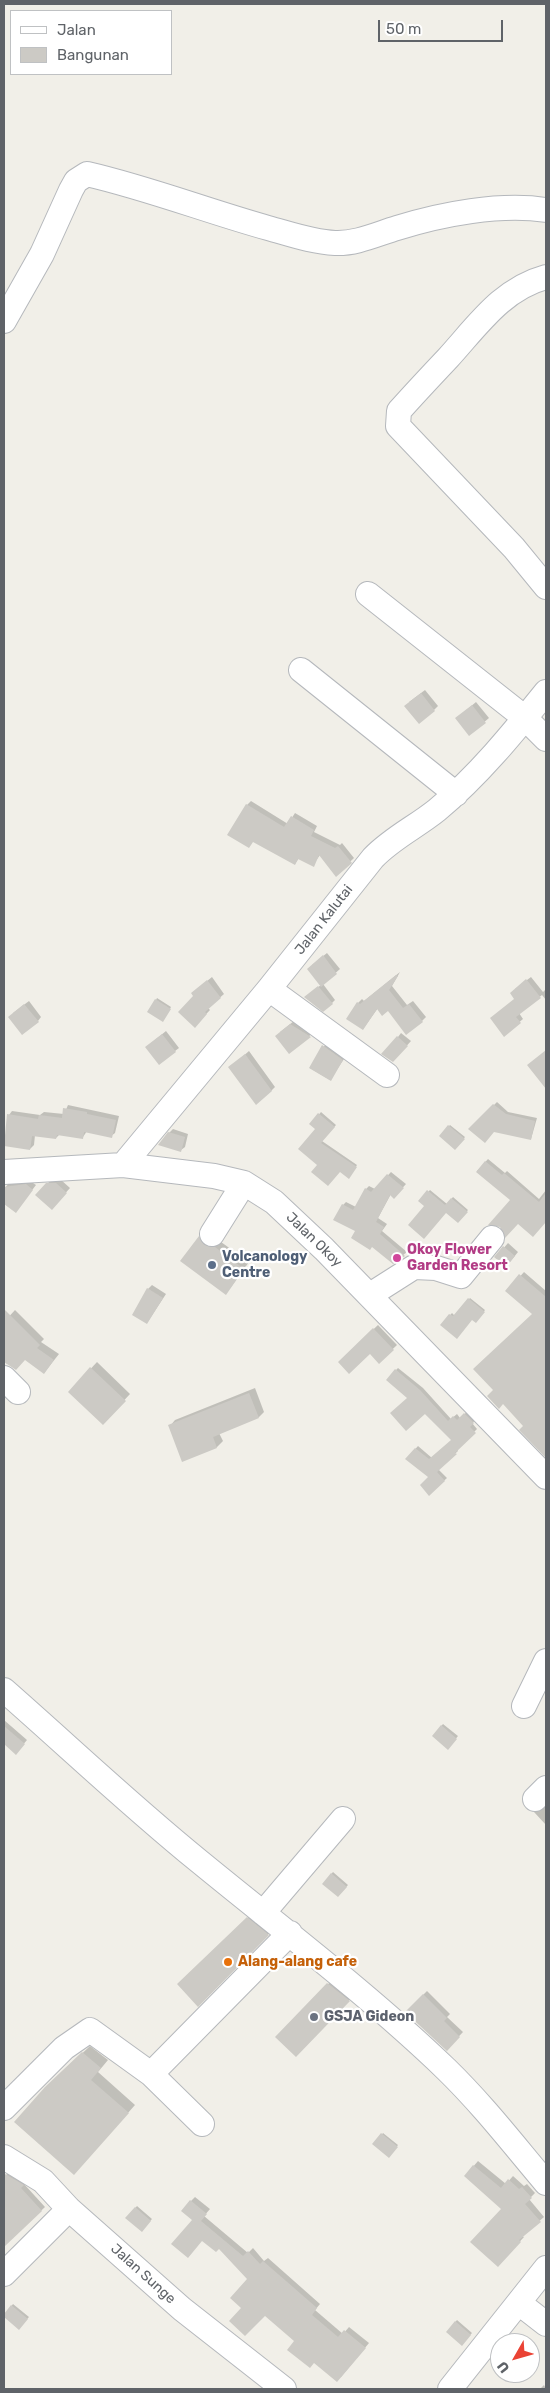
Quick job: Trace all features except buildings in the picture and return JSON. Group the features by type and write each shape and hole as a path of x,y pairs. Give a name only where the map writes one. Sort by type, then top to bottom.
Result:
{"street":[{"path":"4,321 42,254 76,181 87,174 246,222 308,239 334,243 349,243 399,227 474,211 528,207 546,210"},
{"path":"546,277 528,282 488,312 398,411 398,426 514,548 546,587"},
{"path":"368,594 525,718 546,739"},
{"path":"301,670 456,794"},
{"name":"Jalan Kalutai","path":"123,1164 270,990 373,858 384,846 435,812 456,794 546,692"},
{"path":"270,990 387,1075"},
{"name":"Jalan Okoy","path":"4,1172 123,1164 214,1176 244,1183 274,1202 294,1219 546,1477"},
{"path":"212,1234 244,1183"},
{"path":"370,1296 414,1267 436,1268 461,1276 492,1238"},
{"path":"524,1706 546,1661"},
{"path":"4,1690 116,1791 263,1913 290,1933 398,2025 483,2107 546,2183"},
{"path":"263,1913 343,1819"},
{"path":"151,2074 290,1933"},
{"path":"4,2108 64,2048 87,2030 94,2030 151,2074 202,2124"},
{"name":"Jalan Sunge","path":"4,2157 42,2181 69,2209 182,2309 284,2389"},
{"path":"4,2274 69,2209"},
{"path":"450,2389 546,2268"},
{"path":"519,2303 546,2324"}],"place":[{"name":"Okoy Flower Garden Resort","path":"397,1258"},
{"name":"Volcanology Centre","path":"212,1265"},
{"name":"Alang-alang cafe","path":"228,1962"},
{"name":"GSJA Gideon","path":"314,2017"}]}
